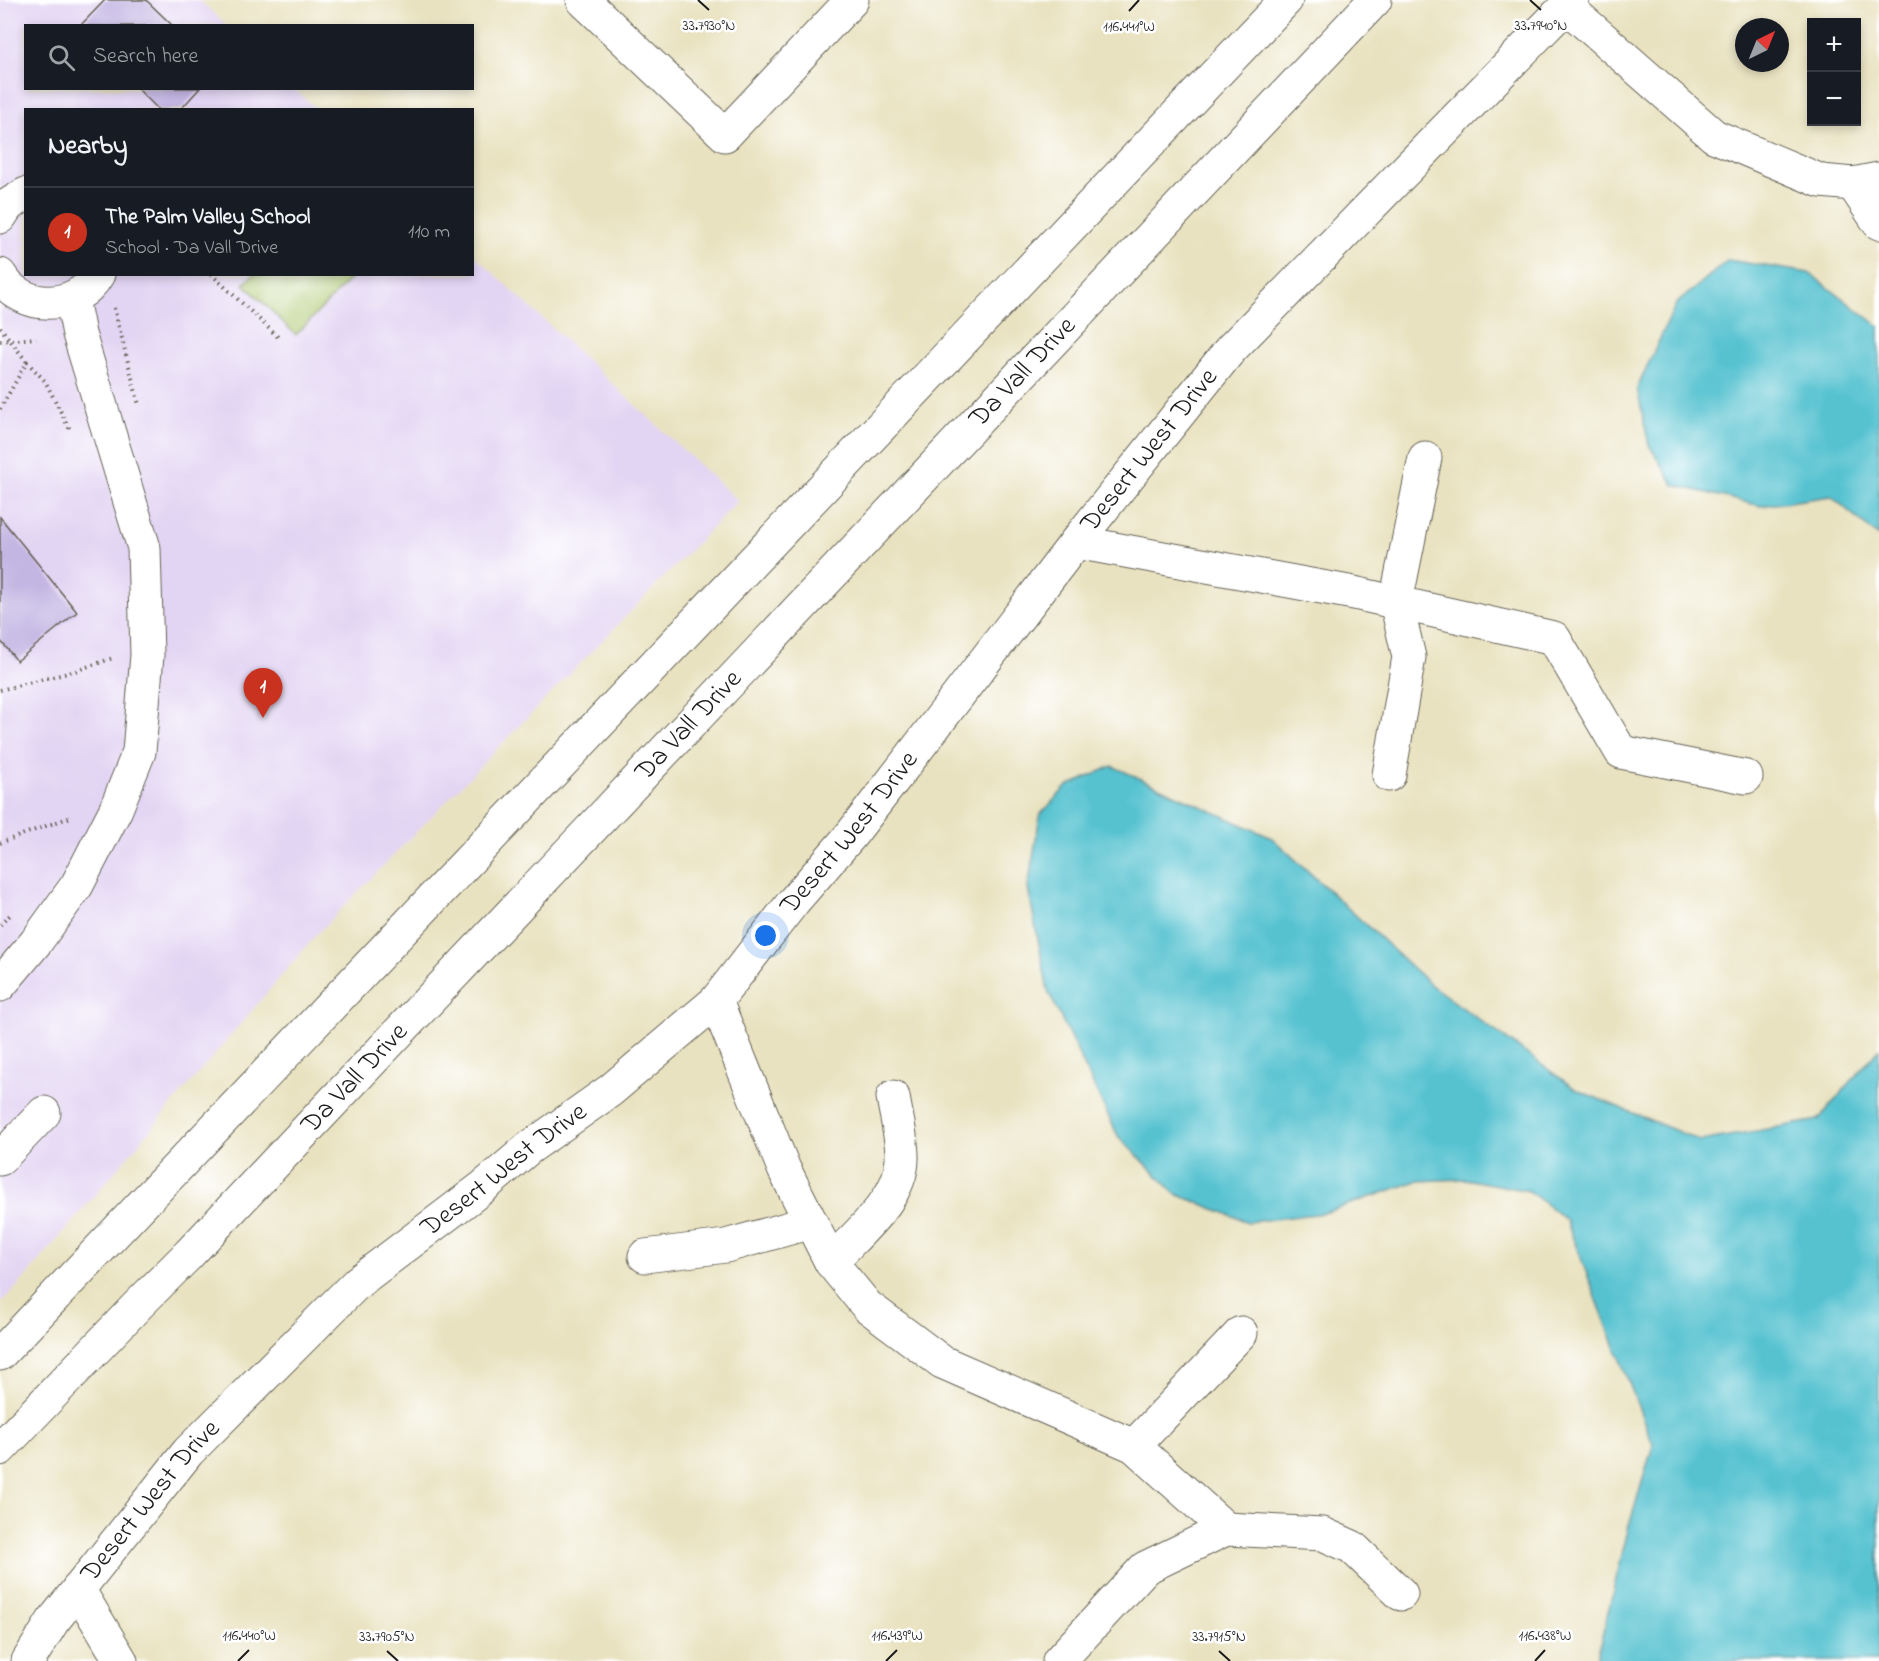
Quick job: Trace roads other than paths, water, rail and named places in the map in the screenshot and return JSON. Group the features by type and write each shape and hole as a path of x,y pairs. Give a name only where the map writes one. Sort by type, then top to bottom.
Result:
{"main road":[{"path":"583,0 725,135 852,0"},
{"path":"0,1354 1286,0"},
{"name":"Da Vall Drive","path":"0,1449 189,1254 1375,0"},
{"path":"1569,3 1714,136 1821,181 1866,182 1879,223"},
{"name":"Desert West Drive","path":"28,1661 53,1621 188,1452 358,1282 482,1188 529,1148 611,1090 716,1001 794,902 851,835 1076,542 1230,350 1569,3"},
{"path":"0,217 8,205 24,195"},
{"path":"0,275 15,292 33,301 52,303 72,299 86,290 96,276"},
{"path":"0,985 36,942 77,885 116,809 140,752 147,655 144,548 79,334 72,299"},
{"path":"1389,775 1409,657 1396,602 1425,458"},
{"path":"1076,542 1354,593 1554,638 1621,752 1746,777"},
{"path":"716,1001 784,1169 831,1262 867,1306 942,1362 1134,1446 1226,1529"},
{"path":"831,1262 890,1199 900,1177 902,1156 893,1097"},
{"path":"0,1159 44,1113"},
{"path":"645,1256 726,1246 811,1222"},
{"path":"1134,1446 1241,1333"},
{"path":"1059,1661 1145,1568 1226,1529 1323,1534 1352,1547 1401,1594"},
{"path":"78,1589 121,1661"}],"water":[{"path":"1728,260 1809,273 1879,326 1879,537 1831,496 1761,506 1674,485 1649,445 1637,388 1676,304"},
{"path":"1112,766 1272,838 1431,985 1577,1090 1701,1141 1818,1120 1879,1049 1879,1661 1596,1661 1629,1526 1653,1445 1566,1220 1529,1191 1465,1179 1417,1181 1324,1213 1248,1222 1176,1194 1118,1136 1048,991 1028,888 1040,815 1066,787"}],"place":[{"name":"The Palm Valley School","path":"263,718"}]}
